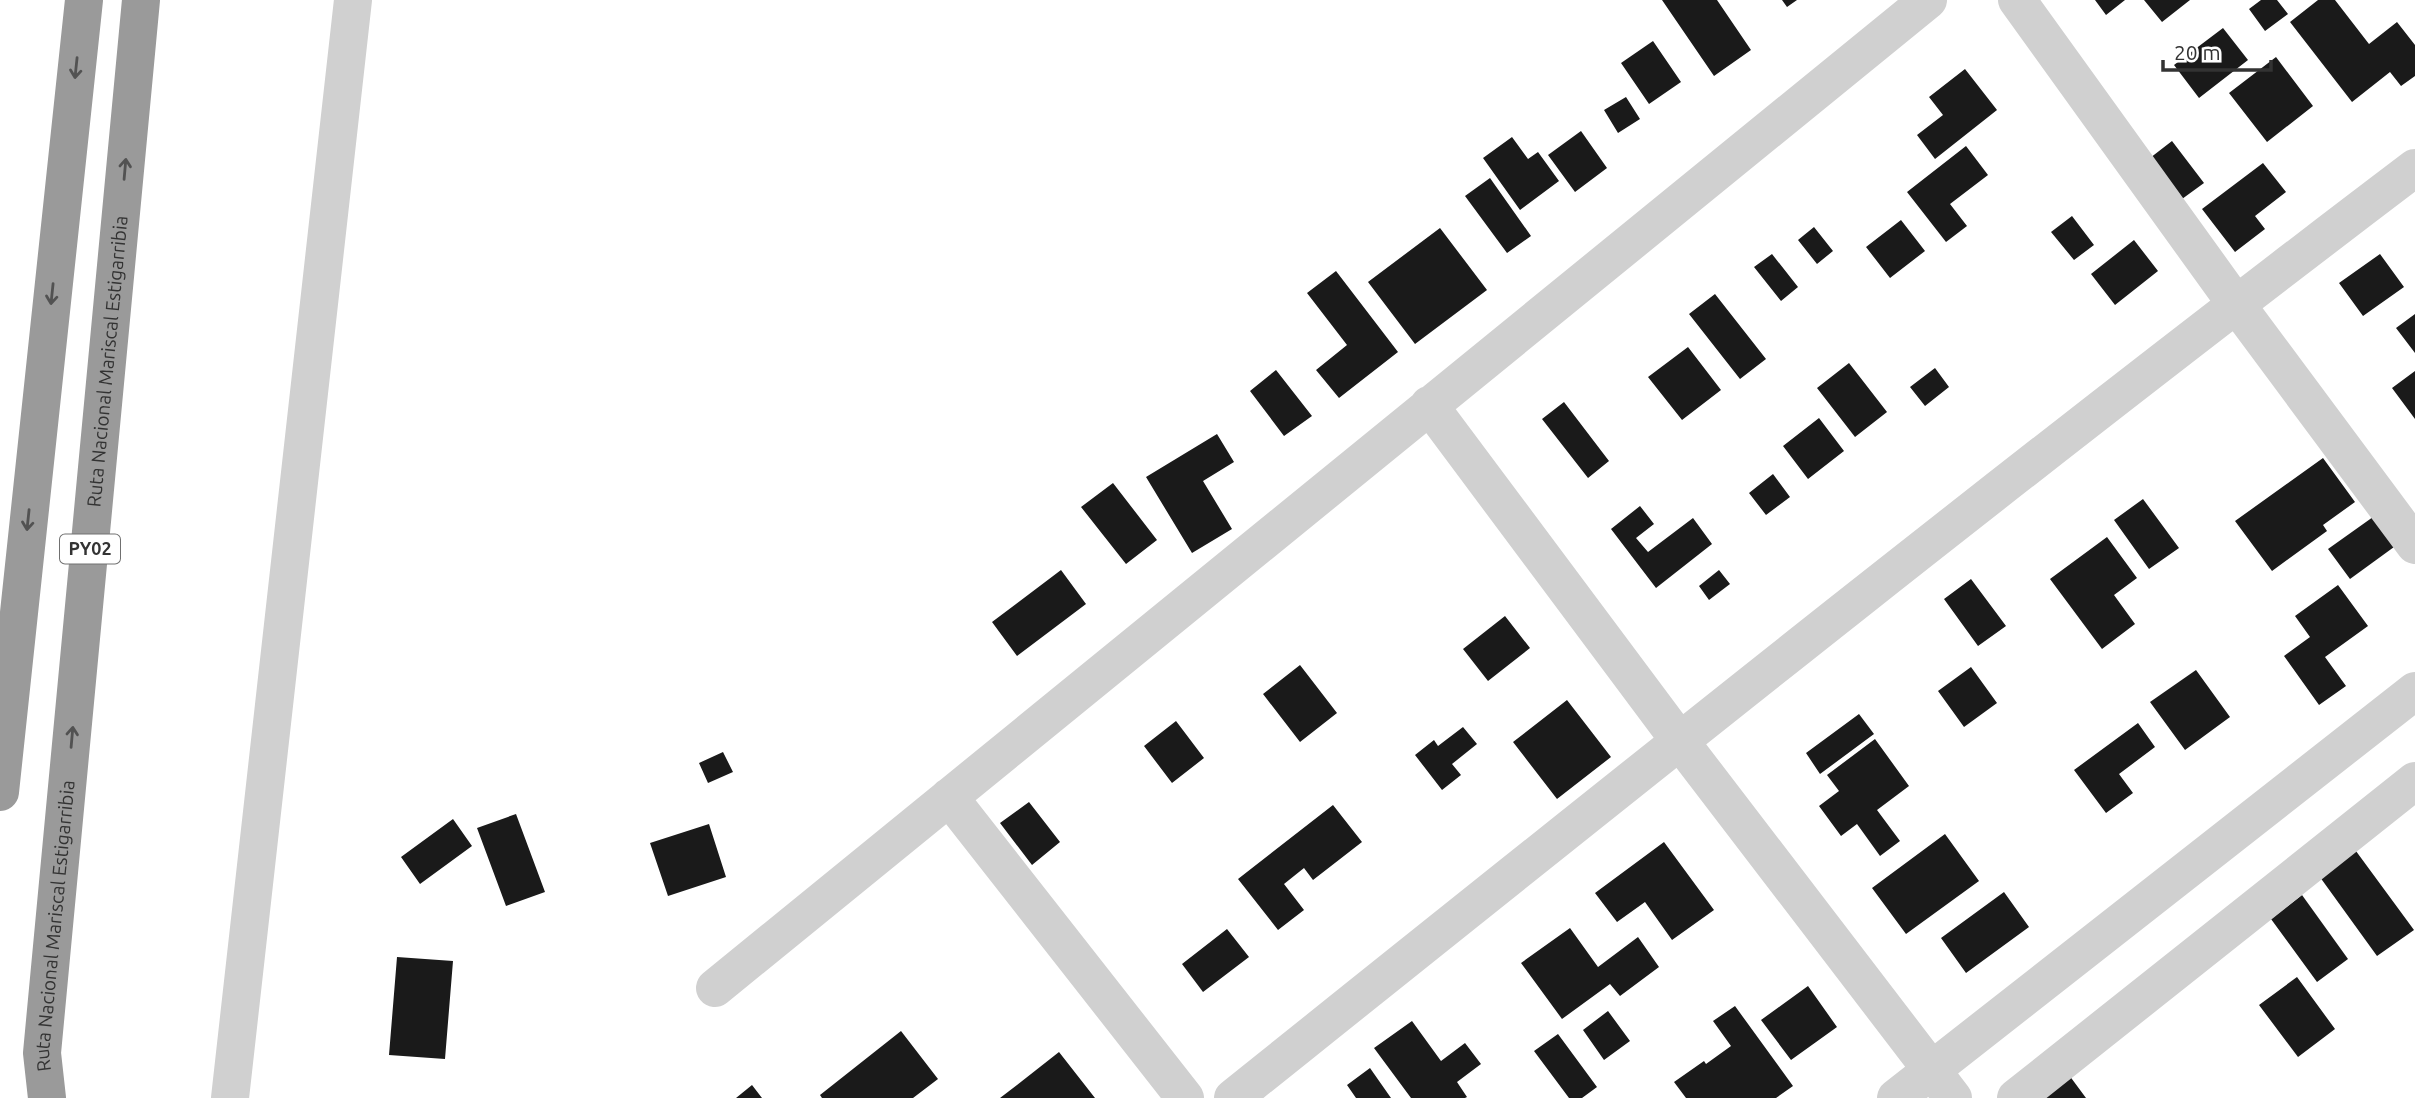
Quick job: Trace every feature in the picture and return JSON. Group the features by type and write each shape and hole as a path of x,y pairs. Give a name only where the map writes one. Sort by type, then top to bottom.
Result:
{"highway":[{"path":"0,792 84,0"},
{"name":"Ruta Nacional Mariscal Estigarribia","path":"47,1098 42,1053 141,0"}],"street":[{"path":"230,1098 354,0"},
{"path":"715,988 1928,0"},
{"path":"2017,0 2236,304 2415,545"},
{"path":"1233,1098 1679,740 2236,304 2415,168"},
{"path":"1429,405 1679,740 1943,1084"},
{"path":"1896,1098 1943,1084 2415,691"},
{"path":"2016,1098 2415,782"},
{"path":"949,797 1185,1098"}],"building":[{"path":"1662,0 1717,0 1751,50 1714,76"},
{"path":"1782,0 1797,0 1787,7"},
{"path":"2095,0 2125,0 2106,15"},
{"path":"2144,0 2190,0 2162,22"},
{"path":"2261,0 2277,0 2288,14 2265,31 2249,9"},
{"path":"2318,0 2335,0 2369,44 2397,22 2415,45 2415,76 2401,86 2390,72 2352,102 2290,22"},
{"path":"2223,28 2248,60 2199,98 2174,65"},
{"path":"1653,41 1681,82 1649,104 1621,63"},
{"path":"2276,57 2313,106 2267,142 2229,93"},
{"path":"1965,69 1997,110 1935,159 1917,135 1943,115 1929,97"},
{"path":"1626,97 1640,119 1618,133 1604,110"},
{"path":"1581,131 1607,168 1575,192 1548,155"},
{"path":"1512,137 1528,159 1538,152 1559,181 1520,210 1483,158"},
{"path":"2172,141 2204,183 2182,199 2150,158"},
{"path":"1966,146 1988,175 1950,204 1967,226 1946,242 1907,192"},
{"path":"2263,163 2286,192 2255,216 2265,229 2235,252 2202,209"},
{"path":"1490,178 1531,236 1507,253 1465,196"},
{"path":"2072,216 2094,245 2074,260 2051,232"},
{"path":"1901,220 1925,251 1890,278 1866,247"},
{"path":"1814,227 1833,251 1817,264 1798,240"},
{"path":"1440,228 1487,290 1415,344 1368,282"},
{"path":"2134,240 2158,271 2115,305 2091,274"},
{"path":"1772,254 1798,287 1781,301 1754,267"},
{"path":"2380,254 2404,287 2363,316 2339,283"},
{"path":"1336,271 1398,352 1339,398 1316,370 1347,345 1307,293"},
{"path":"1715,294 1766,359 1740,379 1689,314"},
{"path":"2415,314 2415,353 2396,328"},
{"path":"1688,347 1721,390 1682,420 1648,377"},
{"path":"1849,363 1887,412 1855,437 1817,388"},
{"path":"1935,368 1949,387 1925,406 1910,387"},
{"path":"1276,370 1312,416 1284,436 1250,391"},
{"path":"2415,371 2415,419 2392,388"},
{"path":"1564,402 1609,461 1588,478 1542,419"},
{"path":"1819,418 1844,451 1808,479 1783,446"},
{"path":"1217,434 1234,462 1203,481 1232,529 1192,553 1146,477"},
{"path":"2323,458 2355,502 2323,525 2327,531 2272,571 2235,521"},
{"path":"1773,474 1790,497 1766,515 1749,493"},
{"path":"1113,483 1157,540 1126,564 1081,507"},
{"path":"2143,499 2179,548 2149,569 2114,520"},
{"path":"1640,506 1654,524 1636,538 1648,552 1693,518 1712,544 1656,588 1611,529"},
{"path":"2373,517 2394,547 2350,579 2328,549"},
{"path":"2107,537 2137,578 2114,595 2135,624 2102,649 2050,579"},
{"path":"1061,570 1086,604 1017,656 992,622"},
{"path":"1719,570 1730,584 1709,600 1699,586"},
{"path":"1971,579 2006,626 1978,646 1944,599"},
{"path":"2338,585 2368,626 2325,657 2346,686 2319,705 2284,656 2310,637 2295,616"},
{"path":"1505,616 1530,648 1488,681 1463,649"},
{"path":"1300,665 1337,713 1300,742 1263,694"},
{"path":"1971,667 1997,703 1964,727 1938,691"},
{"path":"2196,670 2230,717 2185,750 2150,702"},
{"path":"1567,700 1611,757 1557,799 1513,742"},
{"path":"1859,714 1874,734 1820,774 1806,753"},
{"path":"1176,721 1204,758 1172,783 1144,746"},
{"path":"2138,723 2155,747 2119,774 2133,793 2106,813 2074,770"},
{"path":"1463,727 1477,744 1452,764 1461,775 1442,790 1415,755 1434,740 1438,746"},
{"path":"1875,739 1909,786 1877,810 1900,841 1880,856 1857,824 1841,836 1819,806 1839,791 1827,775"},
{"path":"723,752 733,772 708,783 699,763"},
{"path":"1029,802 1060,842 1032,865 1000,823"},
{"path":"1333,805 1362,842 1313,880 1304,868 1284,884 1304,910 1278,930 1238,879"},
{"path":"516,814 545,892 506,906 477,828"},
{"path":"453,819 472,846 420,884 401,857"},
{"path":"709,824 726,877 668,896 650,843"},
{"path":"1945,834 1979,881 1906,934 1872,888"},
{"path":"1664,842 1714,910 1672,940 1645,902 1617,922 1595,893"},
{"path":"2353,847 2414,930 2377,956 2317,873"},
{"path":"2004,892 2029,927 1966,973 1941,938"},
{"path":"2302,895 2348,959 2317,982 2271,919"},
{"path":"1570,928 1598,967 1638,937 1659,967 1620,996 1610,984 1562,1019 1521,963"},
{"path":"1227,929 1249,957 1203,992 1182,964"},
{"path":"397,957 453,961 445,1059 389,1055"},
{"path":"2297,977 2335,1029 2298,1057 2259,1005"},
{"path":"1808,986 1837,1027 1791,1060 1761,1020"},
{"path":"1735,1006 1793,1086 1776,1098 1686,1098 1674,1082 1731,1046 1713,1021"},
{"path":"1608,1011 1630,1041 1604,1060 1583,1030"},
{"path":"1412,1021 1441,1061 1465,1043 1481,1064 1457,1082 1467,1097 1411,1098 1374,1048"},
{"path":"901,1031 938,1079 913,1098 822,1098 820,1095"},
{"path":"1558,1034 1597,1087 1582,1098 1569,1098 1534,1051"},
{"path":"1059,1052 1095,1098 1000,1098 1017,1085"},
{"path":"1370,1068 1391,1098 1356,1098 1347,1085"},
{"path":"2069,1075 2086,1098 2037,1098"},
{"path":"752,1085 762,1098 736,1098"}]}
